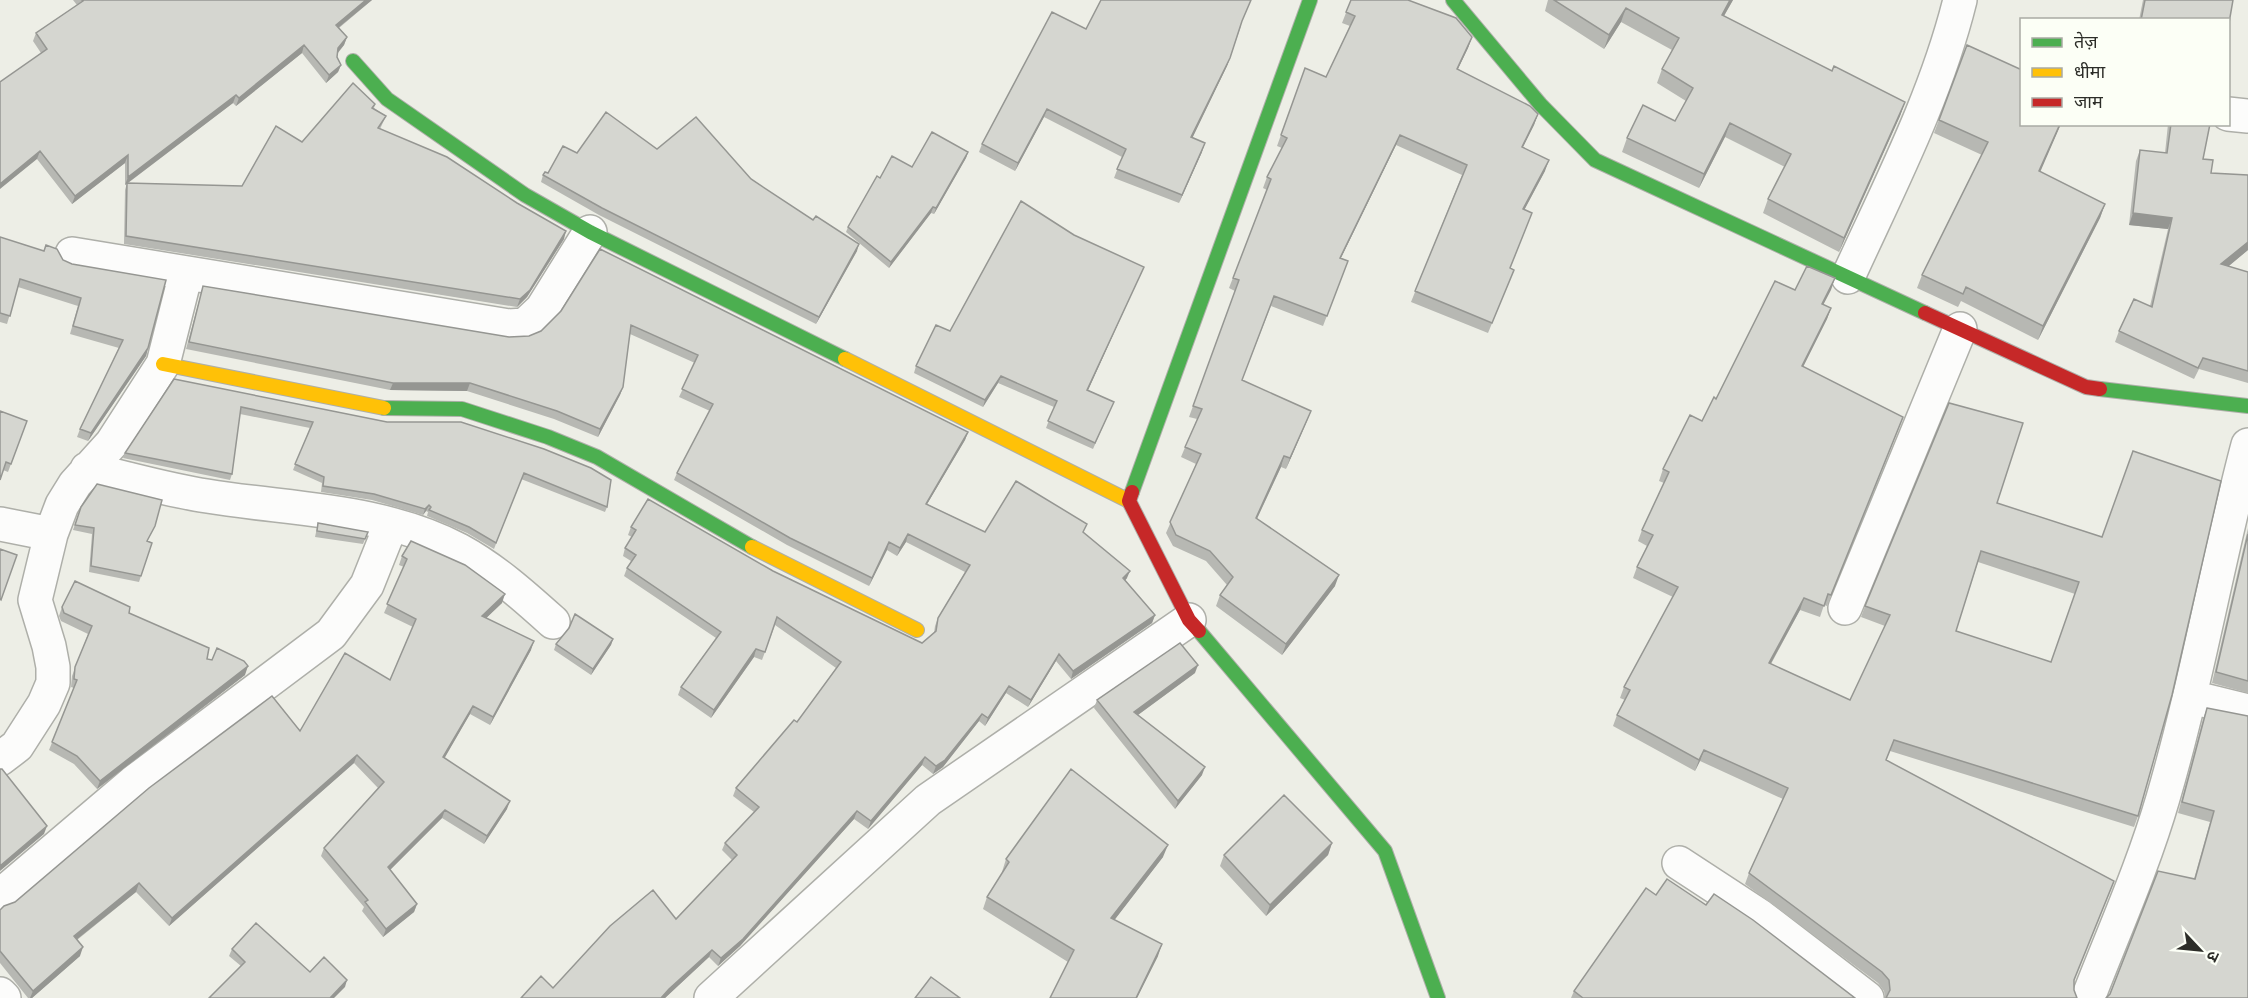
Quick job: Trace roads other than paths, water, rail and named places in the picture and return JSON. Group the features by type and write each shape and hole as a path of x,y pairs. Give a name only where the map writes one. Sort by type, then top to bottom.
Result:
{"street":[{"path":"1129,501 1310,0"},
{"path":"1453,0 1540,104 1595,160 2086,387 2248,406"},
{"path":"1848,277 1906,152 1941,65 1960,0"},
{"path":"353,61 387,99 441,139 525,195 590,232 1129,501 1189,620 1385,851 1438,998"},
{"path":"2230,114 2248,116"},
{"path":"72,254 508,326 525,325 542,309 590,232"},
{"path":"0,759 17,746 44,704 53,683 49,646 40,624 35,600 51,534 62,505 87,469 112,443 163,364 186,273"},
{"path":"1845,608 1959,329"},
{"path":"163,364 388,409 462,409 548,437 597,457 778,562 917,630"},
{"path":"2088,998 2139,876 2191,697 2223,540 2248,445"},
{"path":"87,469 206,496 316,509 420,533 460,550 502,578 553,622"},
{"path":"0,524 51,534"},
{"path":"0,896 134,782 331,634 367,585 391,525"},
{"path":"711,998 928,800 1189,620"},
{"path":"2191,697 2248,711"},
{"path":"1679,863 1760,916 1867,998"},
{"path":"0,994 4,998"}]}
